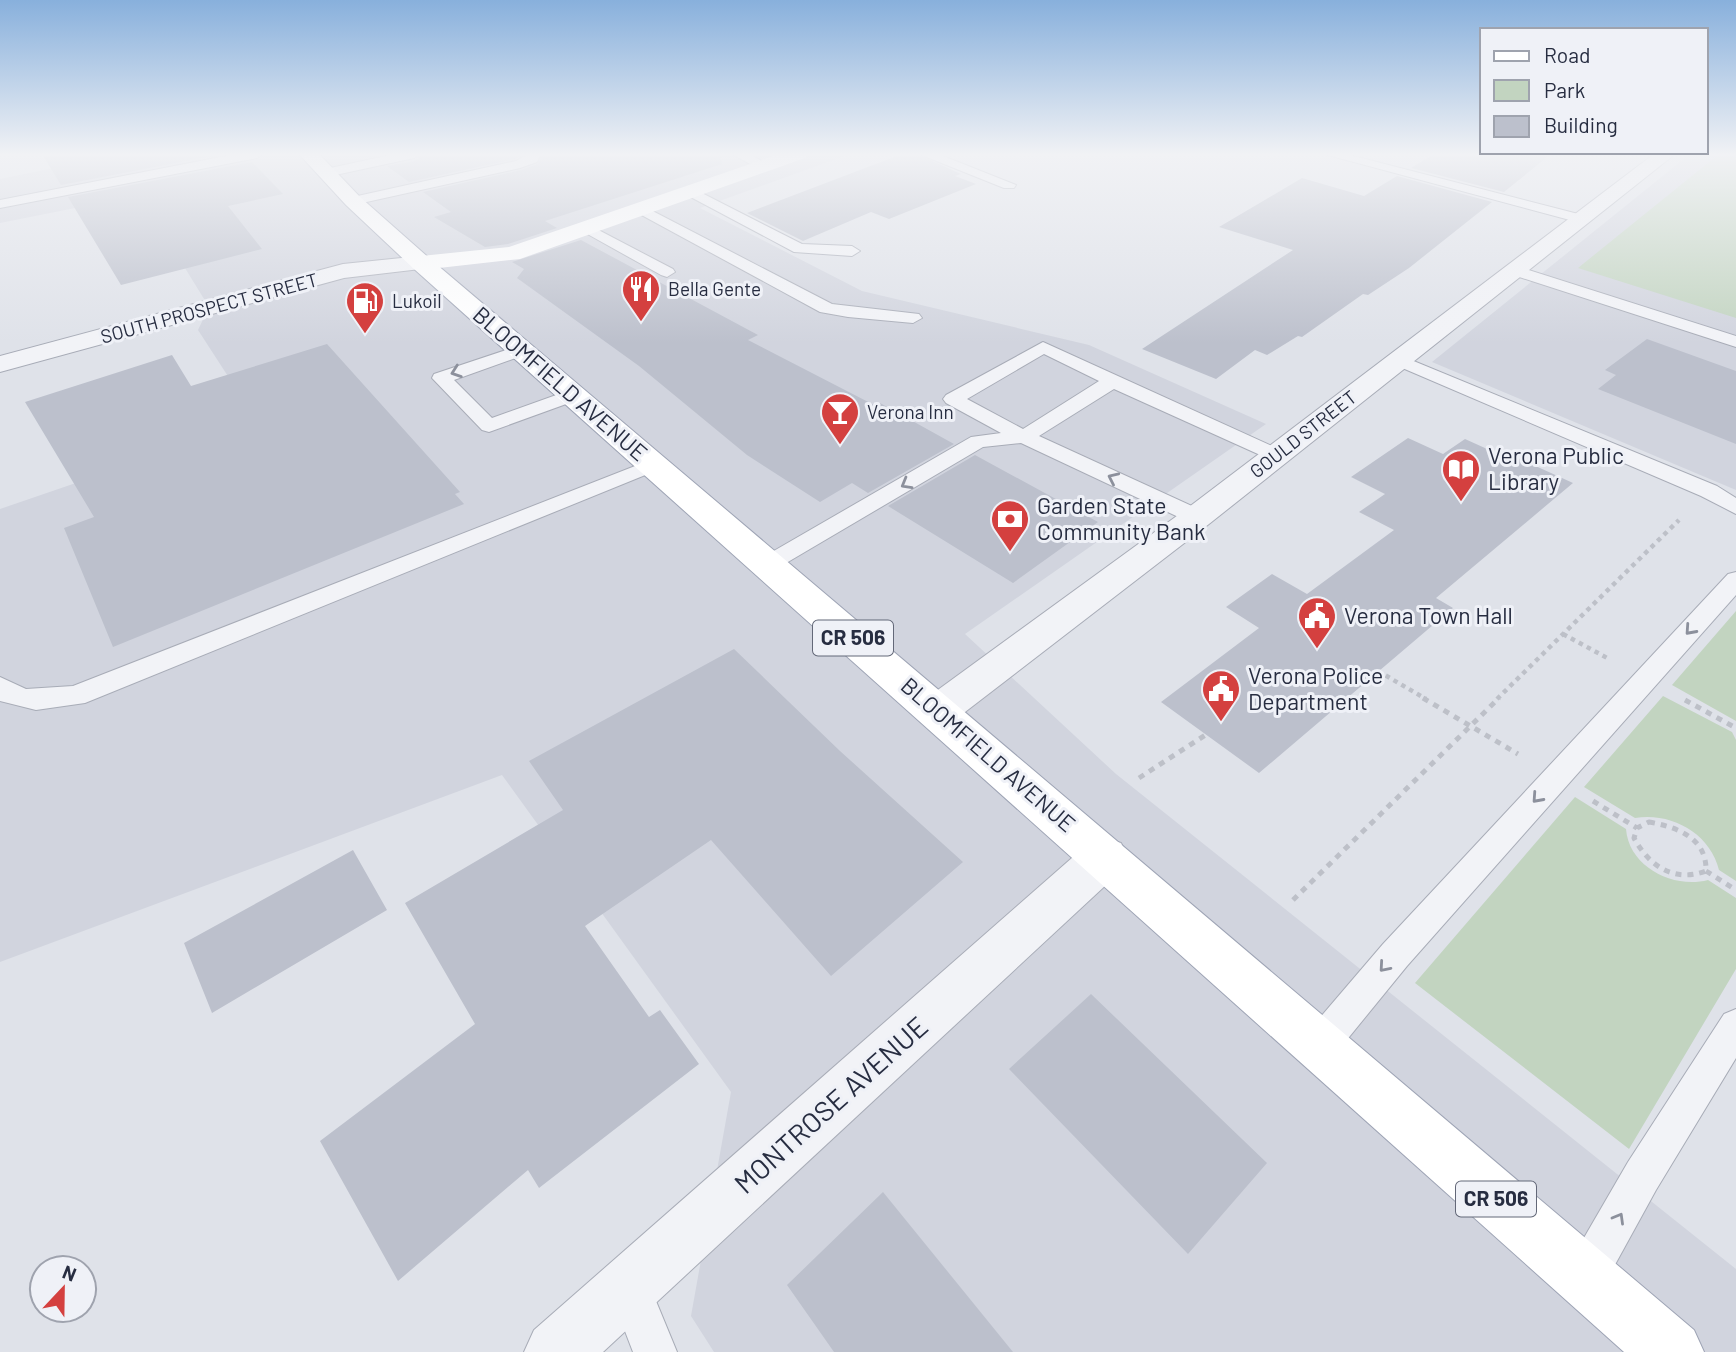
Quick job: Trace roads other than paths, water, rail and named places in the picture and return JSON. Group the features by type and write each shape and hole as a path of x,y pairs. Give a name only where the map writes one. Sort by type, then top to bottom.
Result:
{"main road":[{"name":"BLOOMFIELD AVENUE","path":"371,217 1672,1352"},
{"path":"421,263 512,254 618,217"}],"street":[{"name":"GOULD STREET","path":"938,711 1197,517 1583,217"},
{"name":"SOUTH PROSPECT STREET","path":"0,364 343,271 421,263"},
{"name":"MONTROSE AVENUE","path":"556,1352 1105,858"}],"lane":[{"path":"656,217 826,308 849,314 873,313 913,318"},
{"path":"739,217 799,249 852,251"},
{"path":"1574,217 1581,219"},
{"path":"587,228 667,272"},
{"path":"1516,271 1736,342"},
{"path":"1197,517 1024,437 953,399 1043,347 1276,455"},
{"path":"521,350 440,378 489,426 573,396"},
{"path":"1399,360 1709,491 1736,507"},
{"path":"768,564 978,441 1024,437 1113,381"},
{"path":"0,687 8,695 36,700 76,696 653,465"},
{"path":"1319,1045 1395,955 1736,580"},
{"path":"1585,1277 1642,1176 1736,1026"},
{"path":"629,1287 655,1352"}],"place":[{"name":"Bella Gente","path":"641,323"},
{"name":"Lukoil","path":"365,335"},
{"name":"Verona Inn","path":"840,446"},
{"name":"Verona Public Library","path":"1461,503"},
{"name":"Garden State Community Bank","path":"1010,553"},
{"name":"Verona Town Hall","path":"1317,650"},
{"name":"Verona Police Department","path":"1221,723"}]}
